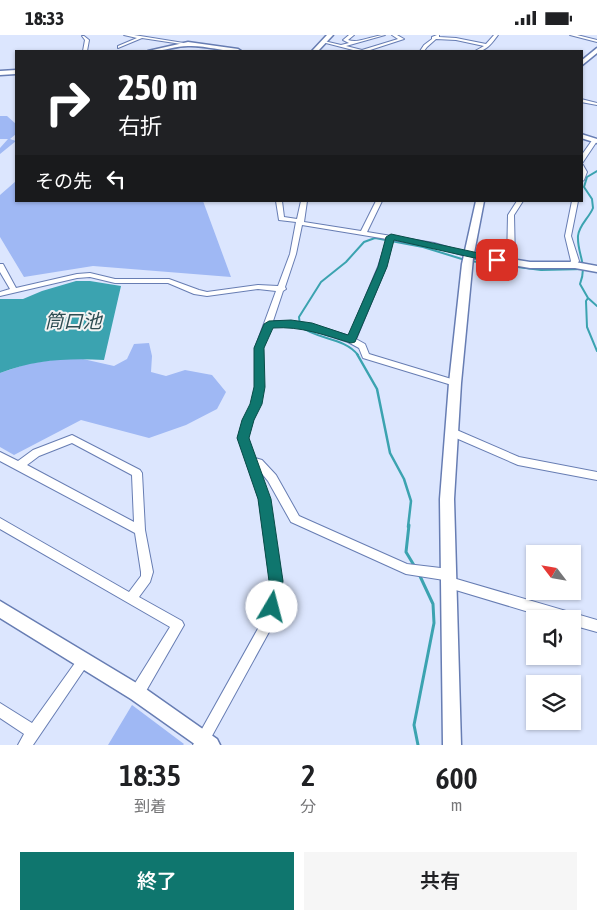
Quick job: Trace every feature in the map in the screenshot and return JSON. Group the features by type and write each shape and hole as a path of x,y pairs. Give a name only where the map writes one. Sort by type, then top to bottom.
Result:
{"street":[{"path":"126,35 231,50"},
{"path":"188,44 192,35"},
{"path":"316,50 330,35"},
{"path":"352,35 345,40 353,43"},
{"path":"340,46 383,35"},
{"path":"365,50 402,39 394,35"},
{"path":"423,50 433,38 440,35"},
{"path":"479,50 487,45 496,35"},
{"path":"572,35 597,41"},
{"path":"83,37 87,40 85,50"},
{"path":"119,47 140,38"},
{"path":"433,38 456,39 487,45"},
{"path":"324,42 358,50"},
{"path":"156,50 188,44"},
{"path":"583,62 597,50"},
{"path":"0,73 15,72"},
{"path":"583,100 597,103"},
{"path":"583,137 596,141 583,158"},
{"path":"279,202 281,219 364,232 389,240 434,245 468,259 541,266 585,266"},
{"path":"0,609 137,693 204,743 265,628 272,607 276,581 270,531 264,499 243,438 248,420 256,404 260,387 259,348 282,289 301,222 304,202"},
{"path":"364,232 379,202"},
{"path":"452,745 447,499 455,383 468,259 480,202"},
{"path":"511,262 511,215 519,202"},
{"path":"576,202 568,236 574,261 585,266"},
{"path":"351,339 382,267 389,240"},
{"path":"0,266 14,290"},
{"path":"0,294 90,275 115,281 169,281 197,293 258,287 282,289"},
{"path":"269,324 291,323 312,327 351,339 362,346 366,356 455,383"},
{"path":"452,432 518,461 597,477"},
{"path":"18,466 36,453 72,439 137,473 140,529 147,572 146,578 131,599"},
{"path":"0,456 140,529"},
{"path":"251,462 259,463 272,478 295,519 406,569 424,571 448,578 545,610"},
{"path":"0,523 178,625 137,693"},
{"path":"581,622 597,626"},
{"path":"25,745 84,660"},
{"path":"0,710 34,732"}],"shaded area":[{"path":"0,116 7,116 15,123 15,135 10,139 15,142 0,154 0,148 8,139 0,139"},
{"path":"15,182 15,202 203,202 231,277 93,266 24,277 0,237 0,195"},
{"path":"149,343 152,356 151,372 166,376 185,370 212,375 226,392 217,409 186,425 149,438 81,420 14,455 0,447 0,373 27,364 58,359 83,359 114,366 127,359 134,344"},
{"path":"132,705 184,744 108,745"}],"water":[{"name":"筒口池","path":"76,281 90,281 121,286 104,360 77,359 51,361 25,365 0,373 0,299 23,299"}],"waterway":[{"path":"583,269 578,236 580,228 593,208 592,199 584,187 587,177 597,171"},
{"path":"357,354 345,345 307,331 300,326 299,317 321,282 346,262 364,242 375,238 423,247 465,260"},
{"path":"470,261 541,270 583,269"},
{"path":"583,269 580,284 588,298"},
{"path":"588,298 597,306"},
{"path":"588,298 586,301 587,327 597,351"},
{"path":"357,354 377,389 390,453 404,479 411,501 408,527"},
{"path":"409,525 406,552 415,567"},
{"path":"418,745 414,725 434,623 433,604 419,574"}],"route":[{"path":"272,607 276,581 270,531 264,499 243,438 248,420 256,404 260,387 259,348 269,324 291,323 312,327 351,339 382,267 391,237 497,260"}]}
